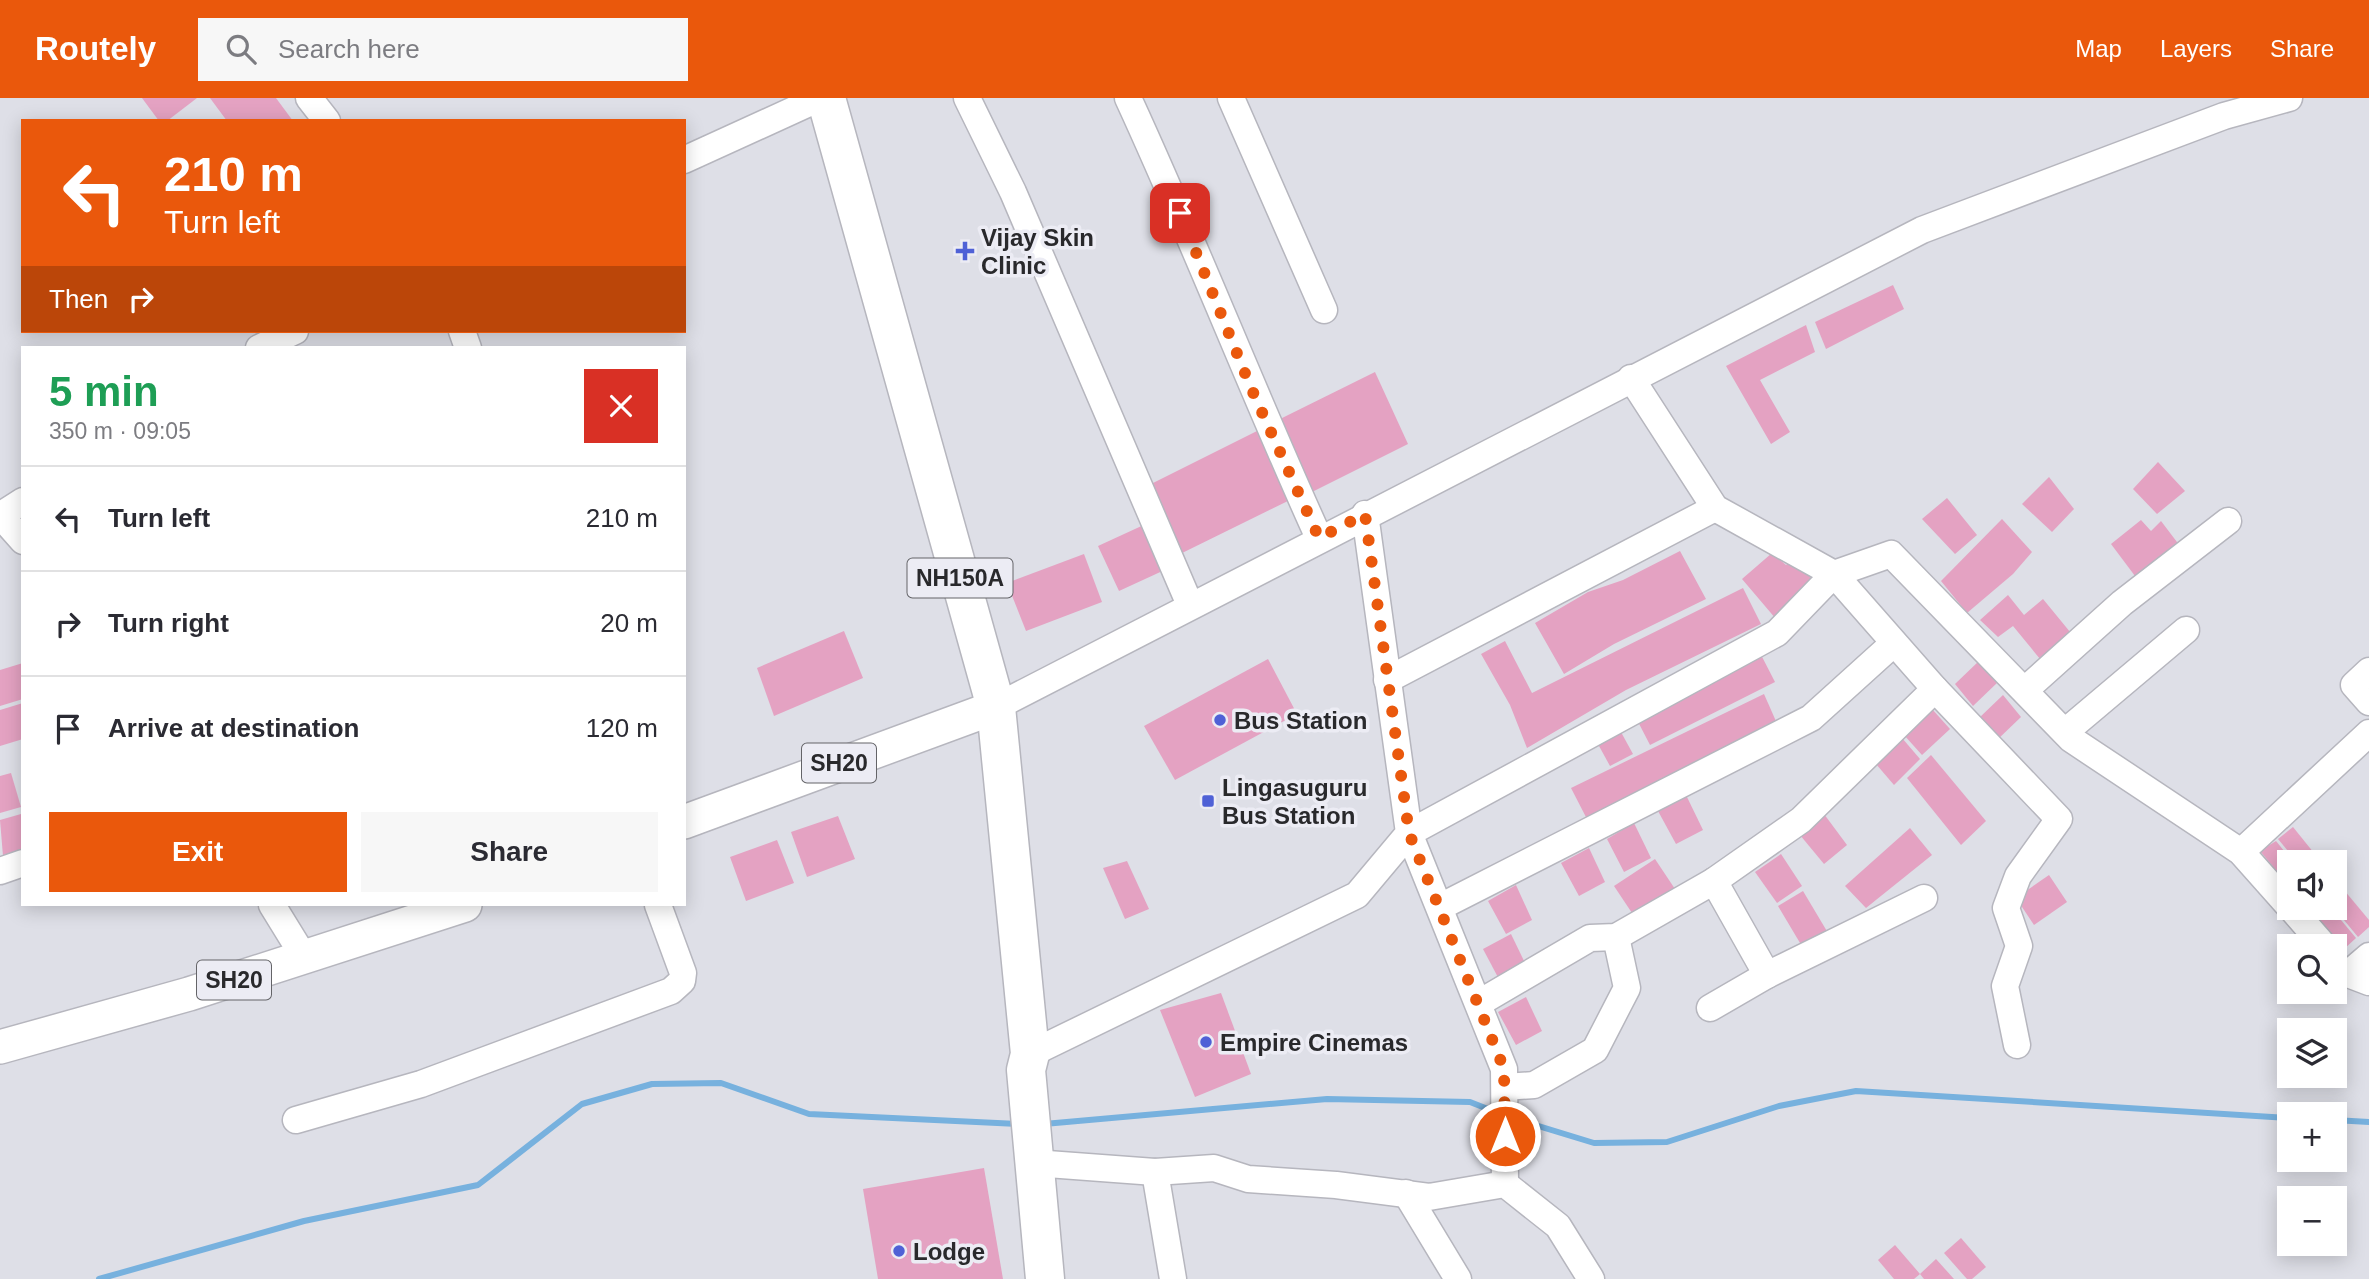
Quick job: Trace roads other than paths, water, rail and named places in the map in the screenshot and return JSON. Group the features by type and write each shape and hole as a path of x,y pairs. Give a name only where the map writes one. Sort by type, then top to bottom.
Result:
{"highway":[{"name":"NH150A","path":"826,98 996,707 1045,1279"}],"main road":[{"name":"SH20","path":"686,821 996,707"},
{"name":"SH20","path":"3,1040 189,994 462,906"}],"street":[{"path":"309,98 325,119"},
{"path":"686,159 820,98"},
{"path":"967,98 1013,192 1190,606"},
{"path":"1128,98 1170,188 1251,388 1319,538"},
{"path":"1231,98 1324,310"},
{"path":"996,707 1365,514 1922,229 2224,116 2290,98"},
{"path":"263,346 291,333"},
{"path":"1631,378 1715,508 1834,575 1935,689 2059,819 2018,876 2007,908 2019,946 2005,986 2017,1045"},
{"path":"21,501 0,515 21,539"},
{"path":"1387,680 1715,508"},
{"path":"1365,514 1409,833 1479,1003 1504,1078 1505,1184"},
{"path":"2025,690 2122,603 2228,521"},
{"path":"1028,1062 1357,894 1409,833 1777,633 1834,575 1891,554 2064,732 2241,852 2277,892"},
{"path":"2064,732 2186,630"},
{"path":"1440,907 1811,718 1894,643"},
{"path":"2369,671 2354,685 2369,702"},
{"path":"1479,1003 1590,938 1616,937 1714,881 1801,820 1935,689"},
{"path":"2241,852 2369,733"},
{"path":"0,871 21,864"},
{"path":"1714,881 1767,975"},
{"path":"1710,1008 1767,975 1924,898"},
{"path":"273,906 304,957"},
{"path":"296,1120 421,1084 671,991 682,981 683,972 658,906"},
{"path":"2301,920 2314,934"},
{"path":"1504,1078 1534,1086 1595,1050 1627,988 1616,937"},
{"path":"2351,971 2369,956"},
{"path":"1033,1159 1154,1172 1214,1168 1248,1179 1429,1197 1505,1184 1558,1226 1591,1279"},
{"path":"1154,1172 1173,1279"},
{"path":"1406,1193 1458,1279"}],"waterway":[{"path":"99,1279 304,1221 478,1185 582,1104 652,1084 721,1083 809,1114 1019,1124"},
{"path":"1512,1118 1594,1143 1667,1142 1779,1106 1856,1091 2277,1117"},
{"path":"1044,1124 1327,1099 1470,1102 1498,1113"},
{"path":"2347,1121 2369,1122"}],"place":[{"name":"Vijay Skin Clinic","path":"965,251"},
{"name":"Bus Station","path":"1220,720"},
{"name":"Lingasuguru Bus Station","path":"1208,801"},
{"name":"Empire Cinemas","path":"1206,1042"},
{"name":"Lodge","path":"899,1251"}]}
